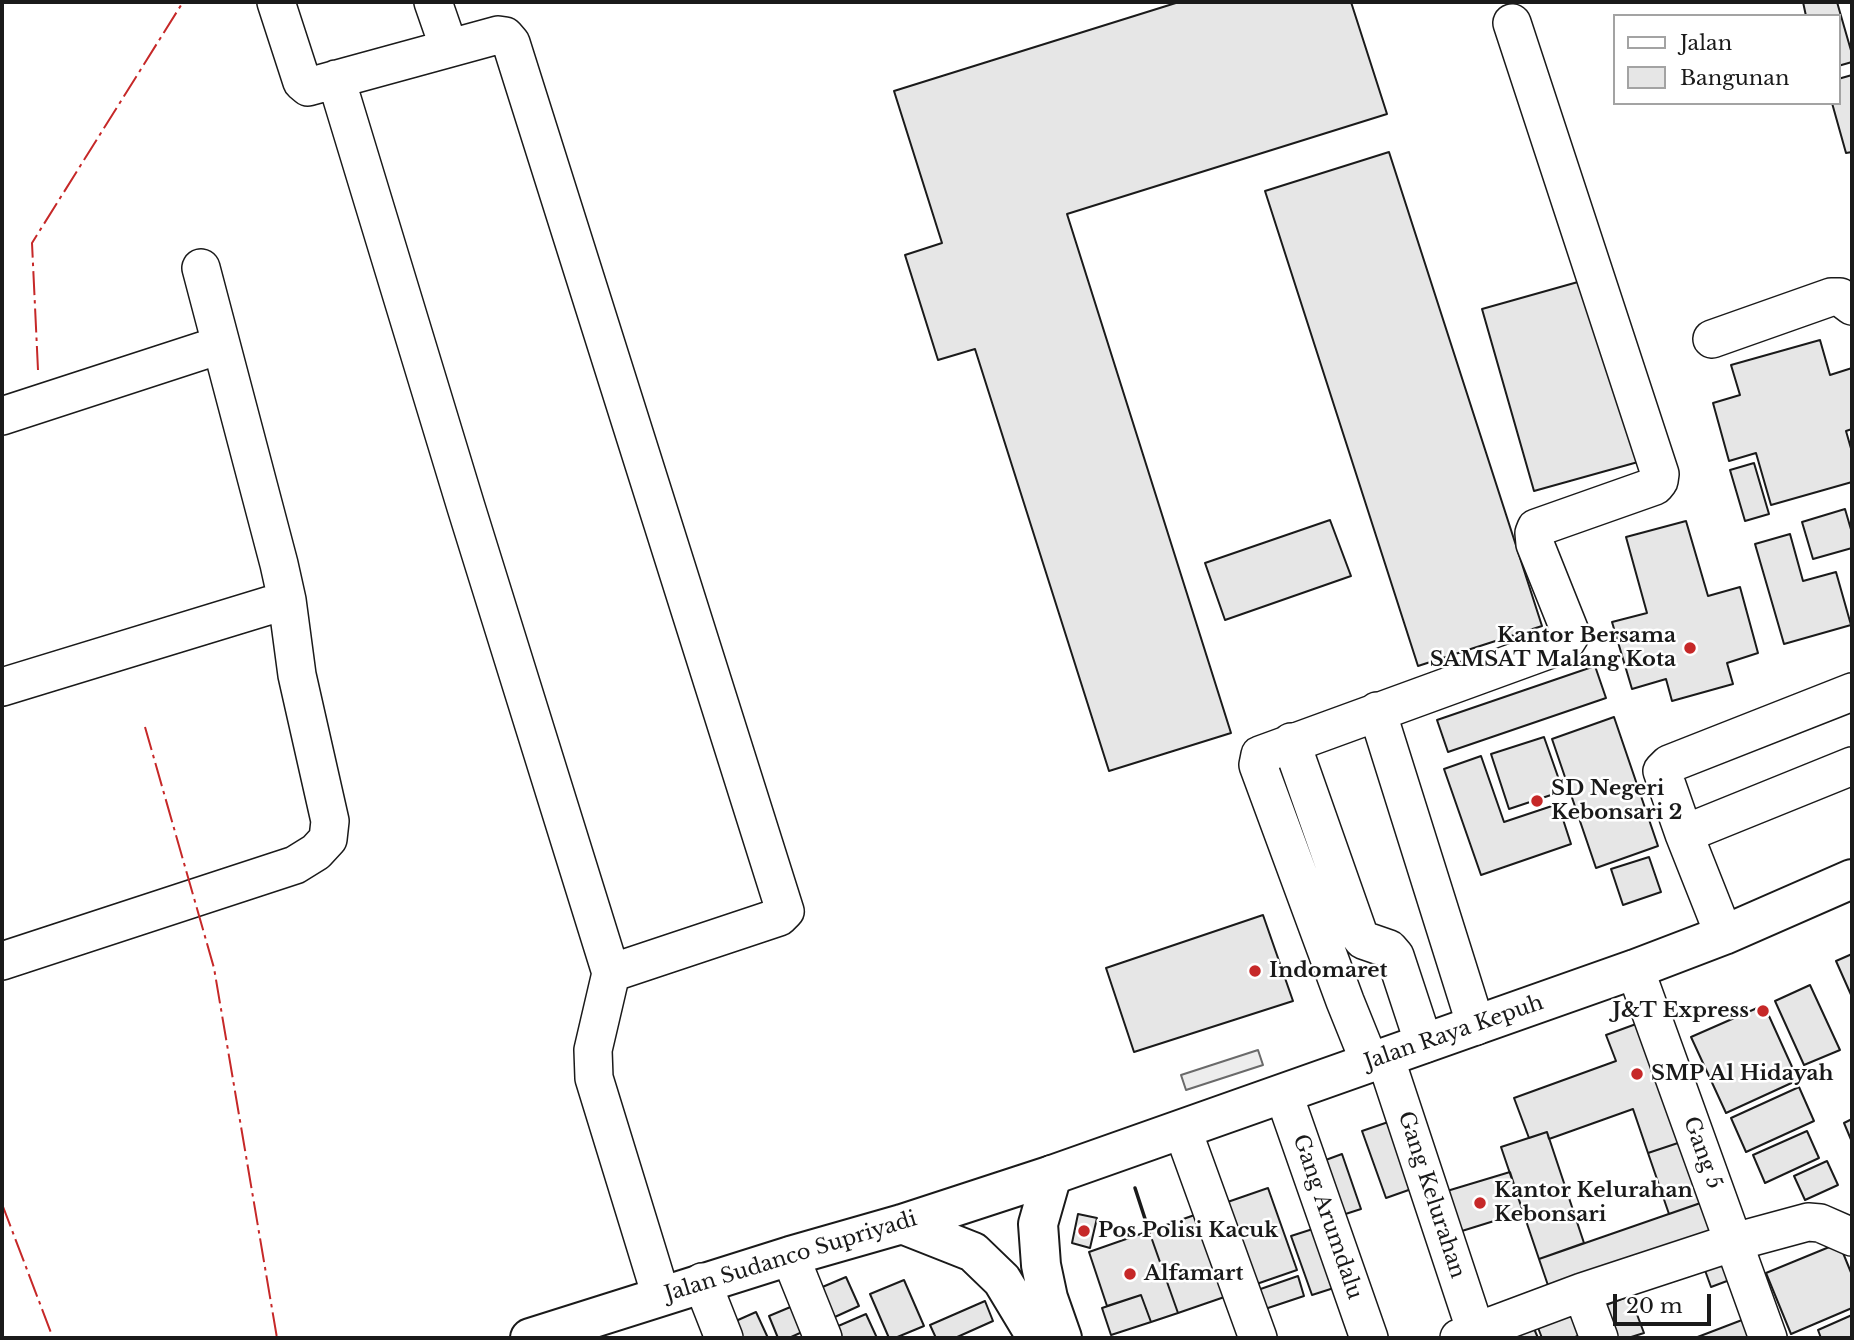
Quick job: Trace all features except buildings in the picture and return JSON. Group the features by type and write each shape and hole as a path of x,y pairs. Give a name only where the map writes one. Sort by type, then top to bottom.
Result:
{"main road":[{"name":"Jalan Raya Kepuh","path":"1052,1175 1635,969 1724,935 1852,879"},
{"name":"Jalan Sudanco Supriyadi","path":"530,1338 702,1282 902,1224 1052,1175"},
{"path":"1052,1175 1038,1224 1041,1265 1048,1298 1062,1338"},
{"path":"902,1224 973,1252 1002,1280 1037,1338"}],"street":[{"path":"276,2 304,84 308,87 498,35 505,36 511,43 785,911 779,918 611,972"},
{"path":"433,2 449,48"},
{"path":"1424,1044 1395,956 1389,949 1363,940 1359,935 1291,742 1566,642 1571,634 1535,544 1536,528 1655,486 1660,474 1512,23"},
{"path":"336,79 611,972 593,1050 594,1078 661,1296"},
{"path":"2,961 295,866 316,852 328,839 330,821 297,675 286,600 201,268"},
{"path":"1712,339 1830,297 1840,297 1852,306"},
{"path":"2,416 220,345"},
{"path":"2,687 286,600"},
{"path":"1724,935 1662,775 1665,766 1852,692"},
{"path":"1377,711 1476,1026"},
{"name":"Gang Kelurahan","path":"1291,742 1260,755 1258,765 1345,1001 1378,1060 1467,1335"},
{"path":"1684,834 1849,777"},
{"name":"Gang 5","path":"1635,969 1768,1338"},
{"name":"Gang Arumdalu","path":"1284,1095 1369,1338"},
{"path":"1183,1130 1258,1338"},
{"path":"1467,1335 1734,1242 1808,1222 1820,1223 1852,1237"},
{"path":"790,1256 823,1338"},
{"path":"702,1282 724,1338"},
{"path":"1582,1293 1599,1338"}],"shaded area":[{"path":"1258,1050 1263,1065 1186,1090 1181,1075"}],"wall":[{"path":"1135,1188 1149,1231"}],"power":[{"path":"38,370 32,243 183,2"},
{"path":"145,727 214,968 277,1338"},
{"path":"2,1204 53,1338"}],"place":[{"name":"Kantor Bersama SAMSAT Malang Kota","path":"1690,648"},
{"name":"SD Negeri Kebonsari 2","path":"1537,801"},
{"name":"Indomaret","path":"1255,971"},
{"name":"J&T Express","path":"1763,1011"},
{"name":"SMP Al Hidayah","path":"1637,1074"},
{"name":"Kantor Kelurahan Kebonsari","path":"1480,1203"},
{"name":"Pos Polisi Kacuk","path":"1084,1231"},
{"name":"Alfamart","path":"1130,1274"}]}
